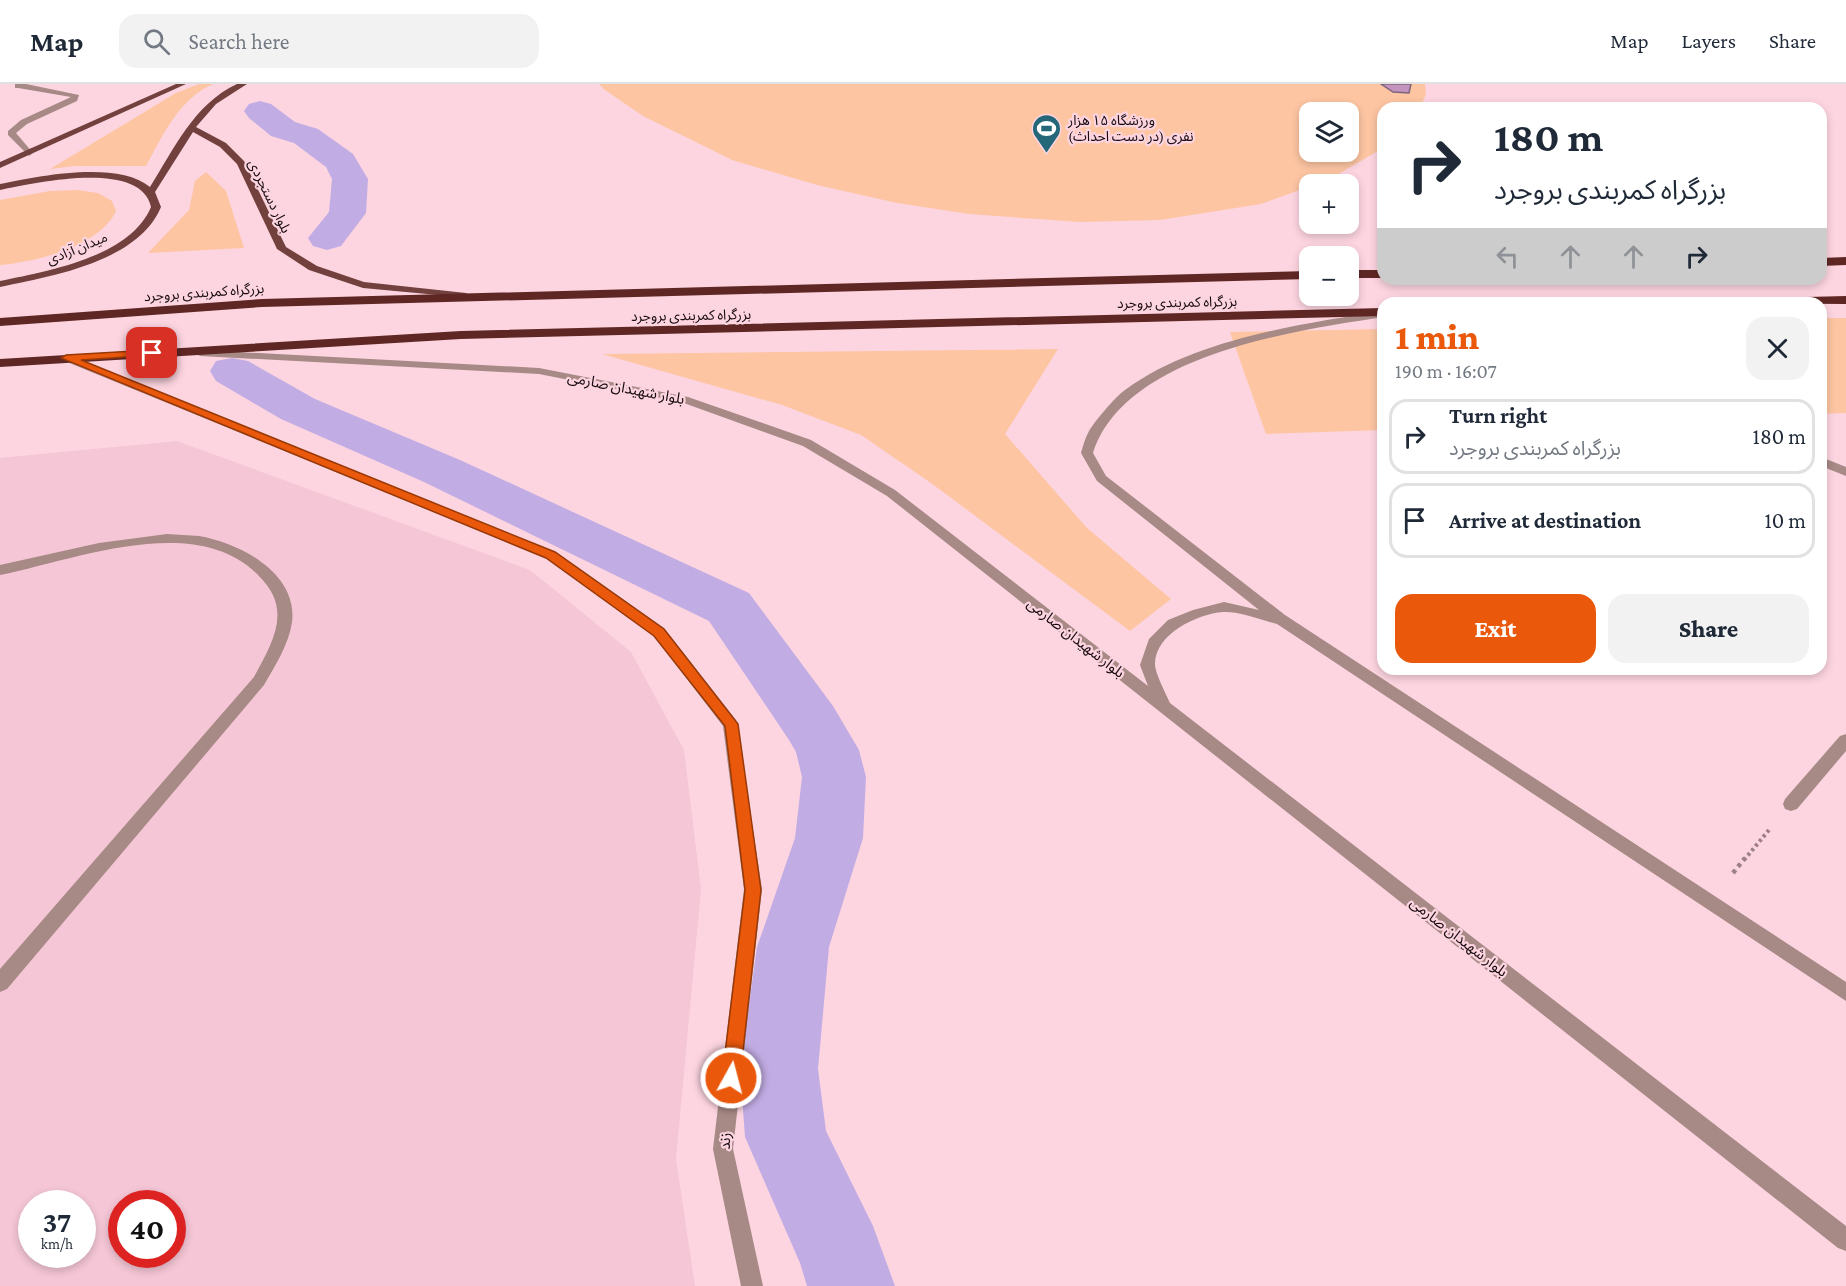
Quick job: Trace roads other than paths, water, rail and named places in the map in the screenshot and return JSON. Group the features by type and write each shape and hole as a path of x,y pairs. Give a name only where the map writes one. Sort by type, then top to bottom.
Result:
{"highway":[{"path":"1827,262 1846,261"},
{"path":"1359,274 1377,274"},
{"name":"بزرگراه کمربندی بروجرد","path":"0,322 262,303 1299,275"},
{"path":"1827,300 1846,300"},
{"name":"بزرگراه کمربندی بروجرد","path":"0,363 461,335 1377,313"}],"main road":[{"path":"0,165 182,84"},
{"path":"0,187 28,180 69,176 105,176 134,182 151,192 191,128 211,103 223,93 243,84"},
{"name":"بلوار دستجردی","path":"191,128 223,145 241,163 282,249 313,268 363,285 466,296"},
{"path":"0,177 26,154"},
{"name":"میدان آزادی","path":"0,284 45,275 89,261 124,243 147,224 156,207 151,192"}],"street":[{"path":"22,84 18,86 75,94 74,99 24,122 11,133 26,154"},
{"path":"1377,314 1294,328 1218,350 1178,365 1128,393 1094,432 1087,453 1101,478 1280,619 1846,992"},
{"name":"بلوار شهیدان صارمی","path":"173,351 539,371 684,399 807,442 891,493 1846,1240"},
{"name":"زند","path":"66,358 551,555 659,632 731,724 753,890 723,1149 752,1286"},
{"path":"1827,464 1846,472"},
{"path":"0,570 128,542 183,539 219,545 254,563 277,582 287,609 280,642 259,681 0,983"},
{"path":"1165,707 1147,665 1154,643 1173,624 1198,613 1224,607 1280,619"},
{"path":"1791,804 1846,740"}],"waterway":[{"path":"260,111 283,129 306,136 341,161 350,179 347,213 327,238"},
{"path":"232,371 298,409 442,471 729,607 811,723 827,750 834,777 829,838 793,947 779,1069 786,1137 842,1257 851,1286"}],"place":[{"name":"ورزشگاه ۱۵ هزار نفری (در دست احداث)","path":"1047,154"}]}
